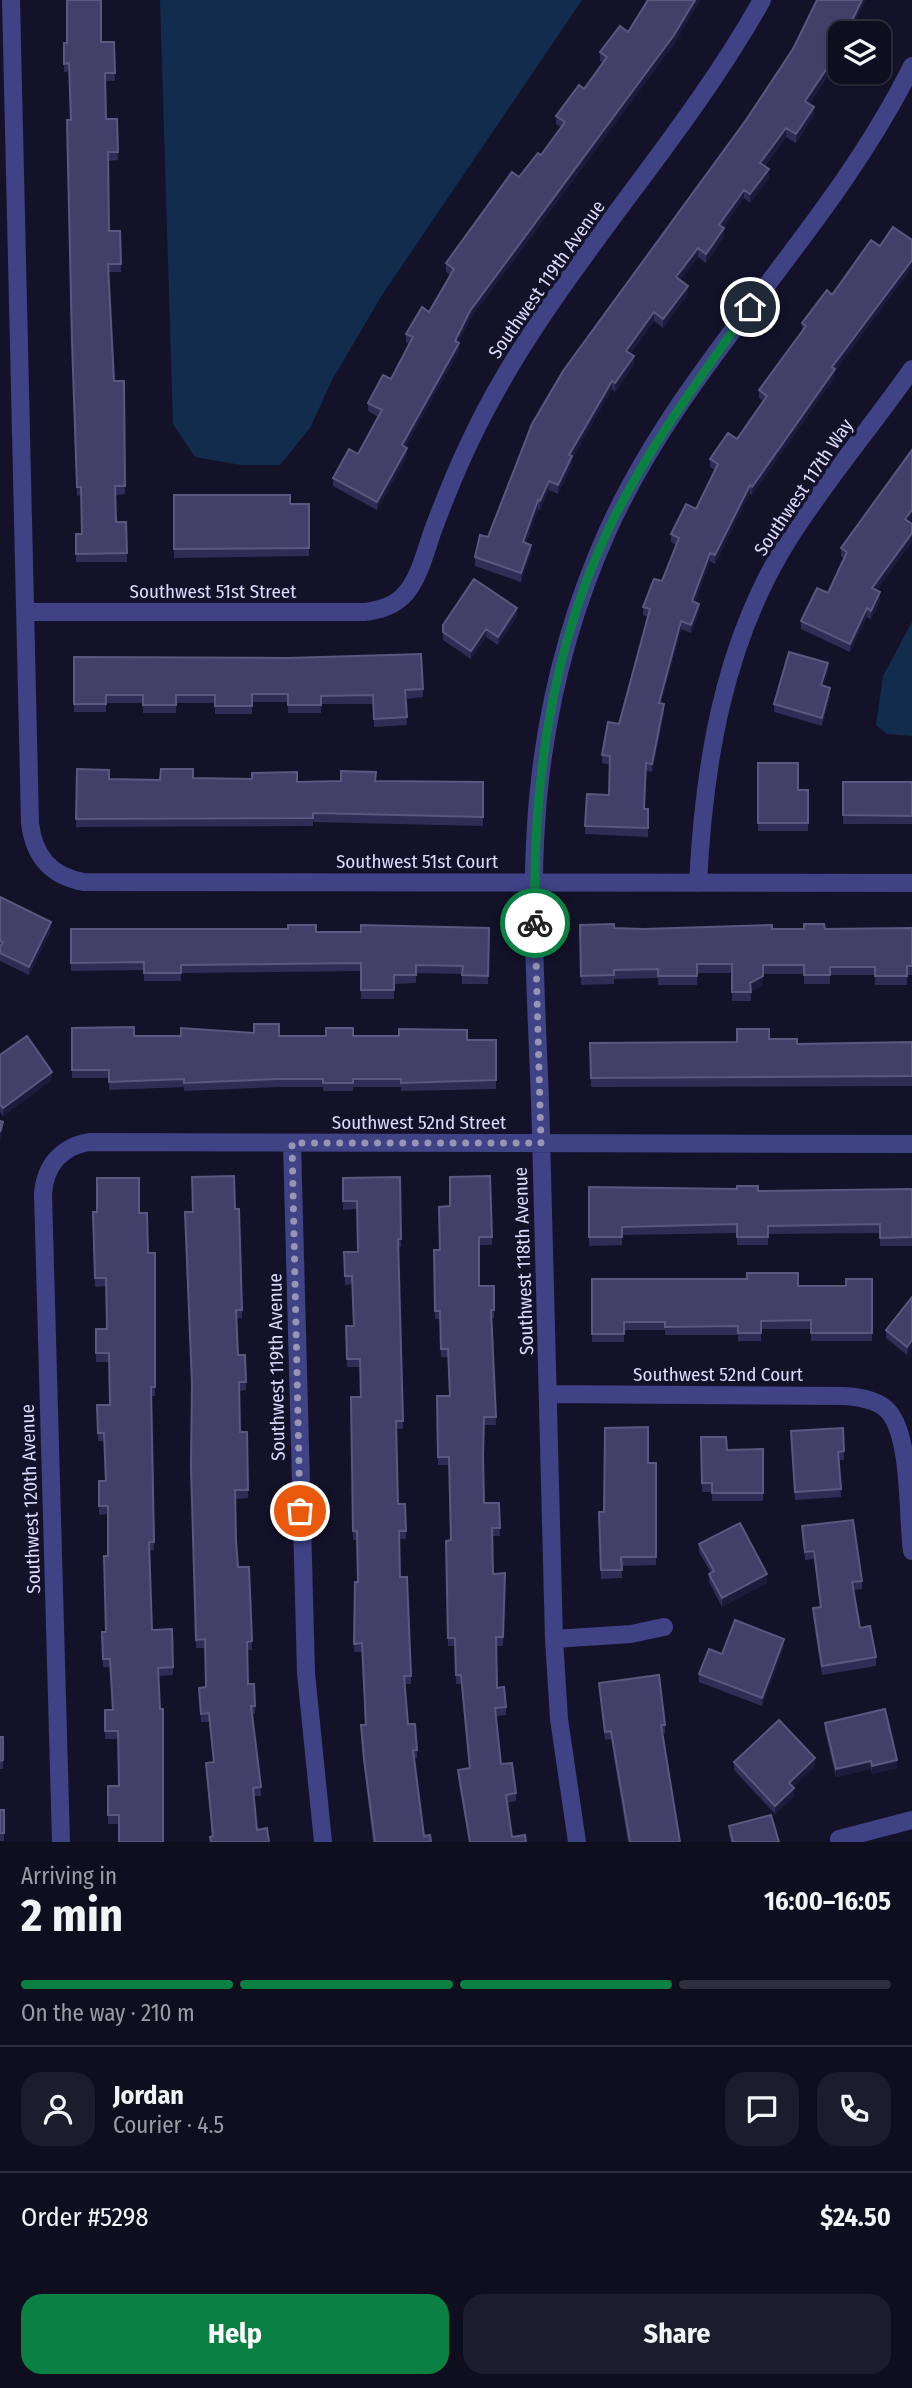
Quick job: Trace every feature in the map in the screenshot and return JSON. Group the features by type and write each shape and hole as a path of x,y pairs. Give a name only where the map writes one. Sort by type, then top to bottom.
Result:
{"street":[{"path":"11,0 25,612"},
{"name":"Southwest 119th Avenue","path":"398,601 413,582 458,466 503,377 550,307 704,96 762,0"},
{"name":"Southwest 118th Avenue","path":"577,1842 559,1719 554,1639 535,882 543,755 567,642 610,526 676,413 750,307 833,198 888,115 912,66"},
{"name":"Southwest 117th Way","path":"698,883 706,772 716,720 740,641 770,573 790,537 912,369"},
{"name":"Southwest 51st Street","path":"25,612 364,612 387,607 398,601"},
{"name":"Southwest 51st Court","path":"25,612 30,823 35,848 51,870 84,882 912,883"},
{"name":"Southwest 52nd Street","path":"57,1158 74,1145 89,1142 912,1144"},
{"name":"Southwest 119th Avenue","path":"292,1143 306,1673 323,1842"},
{"name":"Southwest 120th Avenue","path":"57,1158 44,1180 43,1194 61,1842"},
{"name":"Southwest 52nd Court","path":"548,1394 844,1396 874,1401 885,1408 896,1423 901,1438 912,1551"},
{"path":"554,1639 631,1634 664,1627"},
{"path":"839,1839 912,1820"}],"water":[{"path":"160,0 582,0 382,295 332,380 310,428 280,465 241,465 195,457 173,424"},
{"path":"912,622 912,736 887,734 876,725 883,676"}],"building":[{"path":"67,0 101,0 101,42 114,42 115,73 105,73 106,119 117,119 118,152 108,152 109,231 120,231 121,264 108,264 114,381 124,381 125,486 115,486 116,522 126,522 127,553 76,554 76,534 82,534 81,487 77,487 72,341 67,120 71,120 69,63 64,64"},
{"path":"648,0 695,0 674,35 470,311 455,341 459,343 402,445 407,448 377,502 333,478 349,449 358,454 382,410 368,403 383,375 391,379 413,337 406,334 422,307 429,312 454,269 446,263 512,172 519,177 538,153 541,155 565,122 556,116 579,85 584,89 607,57 600,52 620,26 628,32"},
{"path":"817,0 862,0 852,21 828,21 828,67 805,101 814,107 796,134 786,128 760,163 769,169 750,194 744,190 719,225 724,228 706,254 698,248 676,277 688,286 663,319 654,312 626,351 634,356 615,383 612,381 569,455 572,456 558,485 549,481 540,501 538,500 523,542 531,545 521,573 475,557 480,535 488,537 532,424 563,371 746,120 793,49"},
{"path":"893,227 912,240 912,260 832,367 835,369 752,487 750,485 715,555 710,553 692,601 699,604 691,625 681,621 659,703 664,704 652,764 646,763 644,809 648,809 648,828 585,826 587,794 609,795 610,756 602,755 608,722 619,724 650,609 643,607 654,579 662,581 679,538 671,534 686,504 696,509 718,464 710,459 728,433 737,439 767,396 759,390 806,326 802,323 827,290 832,295 871,240 880,246"},
{"path":"912,450 912,510 905,519 912,524 912,533 872,588 880,592 871,611 867,608 850,644 801,621 817,588 828,593 847,552 841,548"},
{"path":"174,495 290,495 290,504 309,504 309,548 174,549"},
{"path":"474,579 517,608 498,637 486,629 471,651 443,632 443,625"},
{"path":"789,652 828,663 821,685 830,688 822,718 774,704"},
{"path":"421,654 423,689 405,690 407,717 374,719 373,695 321,696 321,705 288,705 288,694 252,694 252,706 215,706 215,695 176,695 176,705 143,705 143,695 106,695 106,704 74,704 74,657 288,658"},
{"path":"758,763 798,763 798,790 808,790 808,823 758,823"},
{"path":"77,769 109,770 109,779 160,780 161,769 193,769 193,778 252,779 252,773 297,772 297,782 341,781 341,771 376,772 375,781 483,782 483,817 313,813 313,818 76,819"},
{"path":"843,782 912,782 912,816 843,815"},
{"path":"0,897 51,922 29,967 0,953 3,942 0,941"},
{"path":"614,924 614,928 643,929 772,925 772,929 804,929 804,924 824,924 825,929 912,928 912,966 907,966 907,976 875,976 875,967 830,967 830,975 804,975 804,965 763,965 763,976 750,983 751,992 732,992 732,964 697,964 697,976 658,976 658,969 614,970 614,975 581,976 580,925"},
{"path":"288,925 316,925 316,932 361,932 361,925 489,928 488,976 462,975 463,966 416,965 416,975 394,975 394,990 361,990 361,963 181,965 181,973 144,973 144,962 71,963 71,929 288,929"},
{"path":"254,1024 279,1024 279,1036 326,1036 326,1028 353,1028 353,1036 399,1036 399,1029 467,1030 467,1040 496,1040 496,1080 401,1083 401,1079 353,1079 353,1083 323,1083 323,1079 278,1079 184,1083 184,1079 109,1082 109,1070 72,1070 72,1028 134,1027 134,1036 181,1036 181,1028 254,1033"},
{"path":"737,1029 769,1029 769,1039 797,1039 797,1044 912,1042 912,1076 591,1078 590,1043 737,1042"},
{"path":"27,1036 52,1072 3,1108 0,1104 0,1055"},
{"path":"234,1176 235,1209 239,1209 242,1310 236,1310 238,1355 245,1355 246,1382 239,1382 240,1432 247,1432 248,1490 235,1490 236,1541 238,1567 249,1567 252,1641 247,1642 248,1684 254,1684 255,1706 251,1706 261,1787 253,1788 257,1830 267,1828 269,1842 211,1842 210,1837 213,1836 206,1763 214,1762 209,1713 201,1714 199,1688 206,1687 205,1639 196,1640 191,1467 192,1384 185,1212 193,1212 192,1177"},
{"path":"490,1176 492,1237 479,1237 479,1286 494,1286 494,1310 491,1310 496,1417 484,1417 484,1503 499,1503 500,1528 492,1528 493,1574 505,1573 503,1637 496,1637 497,1688 504,1687 506,1707 495,1708 501,1764 512,1763 516,1793 506,1795 512,1837 525,1835 526,1842 470,1842 458,1770 470,1768 461,1675 456,1675 455,1638 448,1638 446,1541 451,1540 449,1457 438,1457 437,1396 450,1396 448,1349 441,1349 440,1311 435,1311 434,1250 440,1250 439,1207 450,1206 450,1177"},
{"path":"400,1177 401,1239 398,1239 403,1421 396,1421 398,1504 405,1504 406,1531 399,1531 400,1577 407,1577 411,1676 404,1676 408,1724 415,1724 417,1750 413,1750 424,1836 430,1835 431,1842 375,1842 361,1725 366,1725 362,1643 354,1644 355,1582 358,1582 357,1531 353,1531 351,1397 361,1397 360,1359 347,1359 346,1326 354,1326 352,1276 345,1276 344,1252 358,1252 357,1201 343,1201 343,1178"},
{"path":"97,1178 139,1178 139,1213 147,1213 148,1253 155,1253 155,1387 151,1387 154,1542 149,1542 152,1630 172,1629 173,1667 158,1668 160,1709 163,1709 163,1842 119,1842 119,1815 108,1815 108,1786 119,1786 118,1731 105,1731 105,1710 113,1710 110,1659 103,1659 102,1632 106,1632 104,1556 108,1556 108,1506 99,1506 99,1481 106,1481 104,1433 98,1433 97,1405 110,1405 109,1353 96,1353 96,1329 107,1329 106,1278 95,1278 93,1212 97,1212"},
{"path":"737,1186 758,1186 758,1191 912,1189 912,1237 880,1238 880,1224 768,1226 768,1237 737,1237 737,1224 622,1227 622,1237 589,1237 589,1187 737,1189"},
{"path":"747,1273 798,1273 798,1286 846,1286 846,1279 872,1279 872,1333 811,1333 811,1320 761,1321 761,1333 738,1333 738,1326 665,1327 665,1322 624,1322 624,1334 592,1334 592,1279 747,1279"},
{"path":"912,1297 912,1340 907,1347 886,1330"},
{"path":"648,1427 648,1463 656,1463 656,1557 621,1557 622,1570 601,1570 599,1512 604,1512 605,1428"},
{"path":"843,1428 844,1451 838,1452 841,1489 795,1492 791,1431"},
{"path":"701,1437 726,1437 727,1450 763,1449 763,1493 712,1493 712,1483 702,1483"},
{"path":"853,1520 862,1581 852,1582 860,1628 870,1626 876,1657 822,1666 813,1608 821,1607 814,1551 805,1552 802,1526"},
{"path":"740,1523 767,1574 722,1598 709,1574 714,1571 699,1544"},
{"path":"735,1620 784,1639 762,1698 699,1674 709,1649 722,1654"},
{"path":"659,1675 665,1725 661,1725 680,1842 630,1842 611,1731 605,1732 599,1683"},
{"path":"885,1709 897,1760 872,1766 871,1761 836,1769 825,1723"},
{"path":"779,1720 815,1758 789,1783 794,1788 775,1806 734,1762"},
{"path":"0,1737 3,1737 3,1760 0,1761"},
{"path":"0,1810 4,1810 4,1833 0,1833"},
{"path":"771,1815 779,1842 733,1842 729,1826"}],"way so far":[{"path":"300,1511 292,1143 541,1143 535,923"}],"route":[{"path":"535,923 536,823 543,755 567,642 588,580 610,526 641,470 676,413 750,307"}]}
